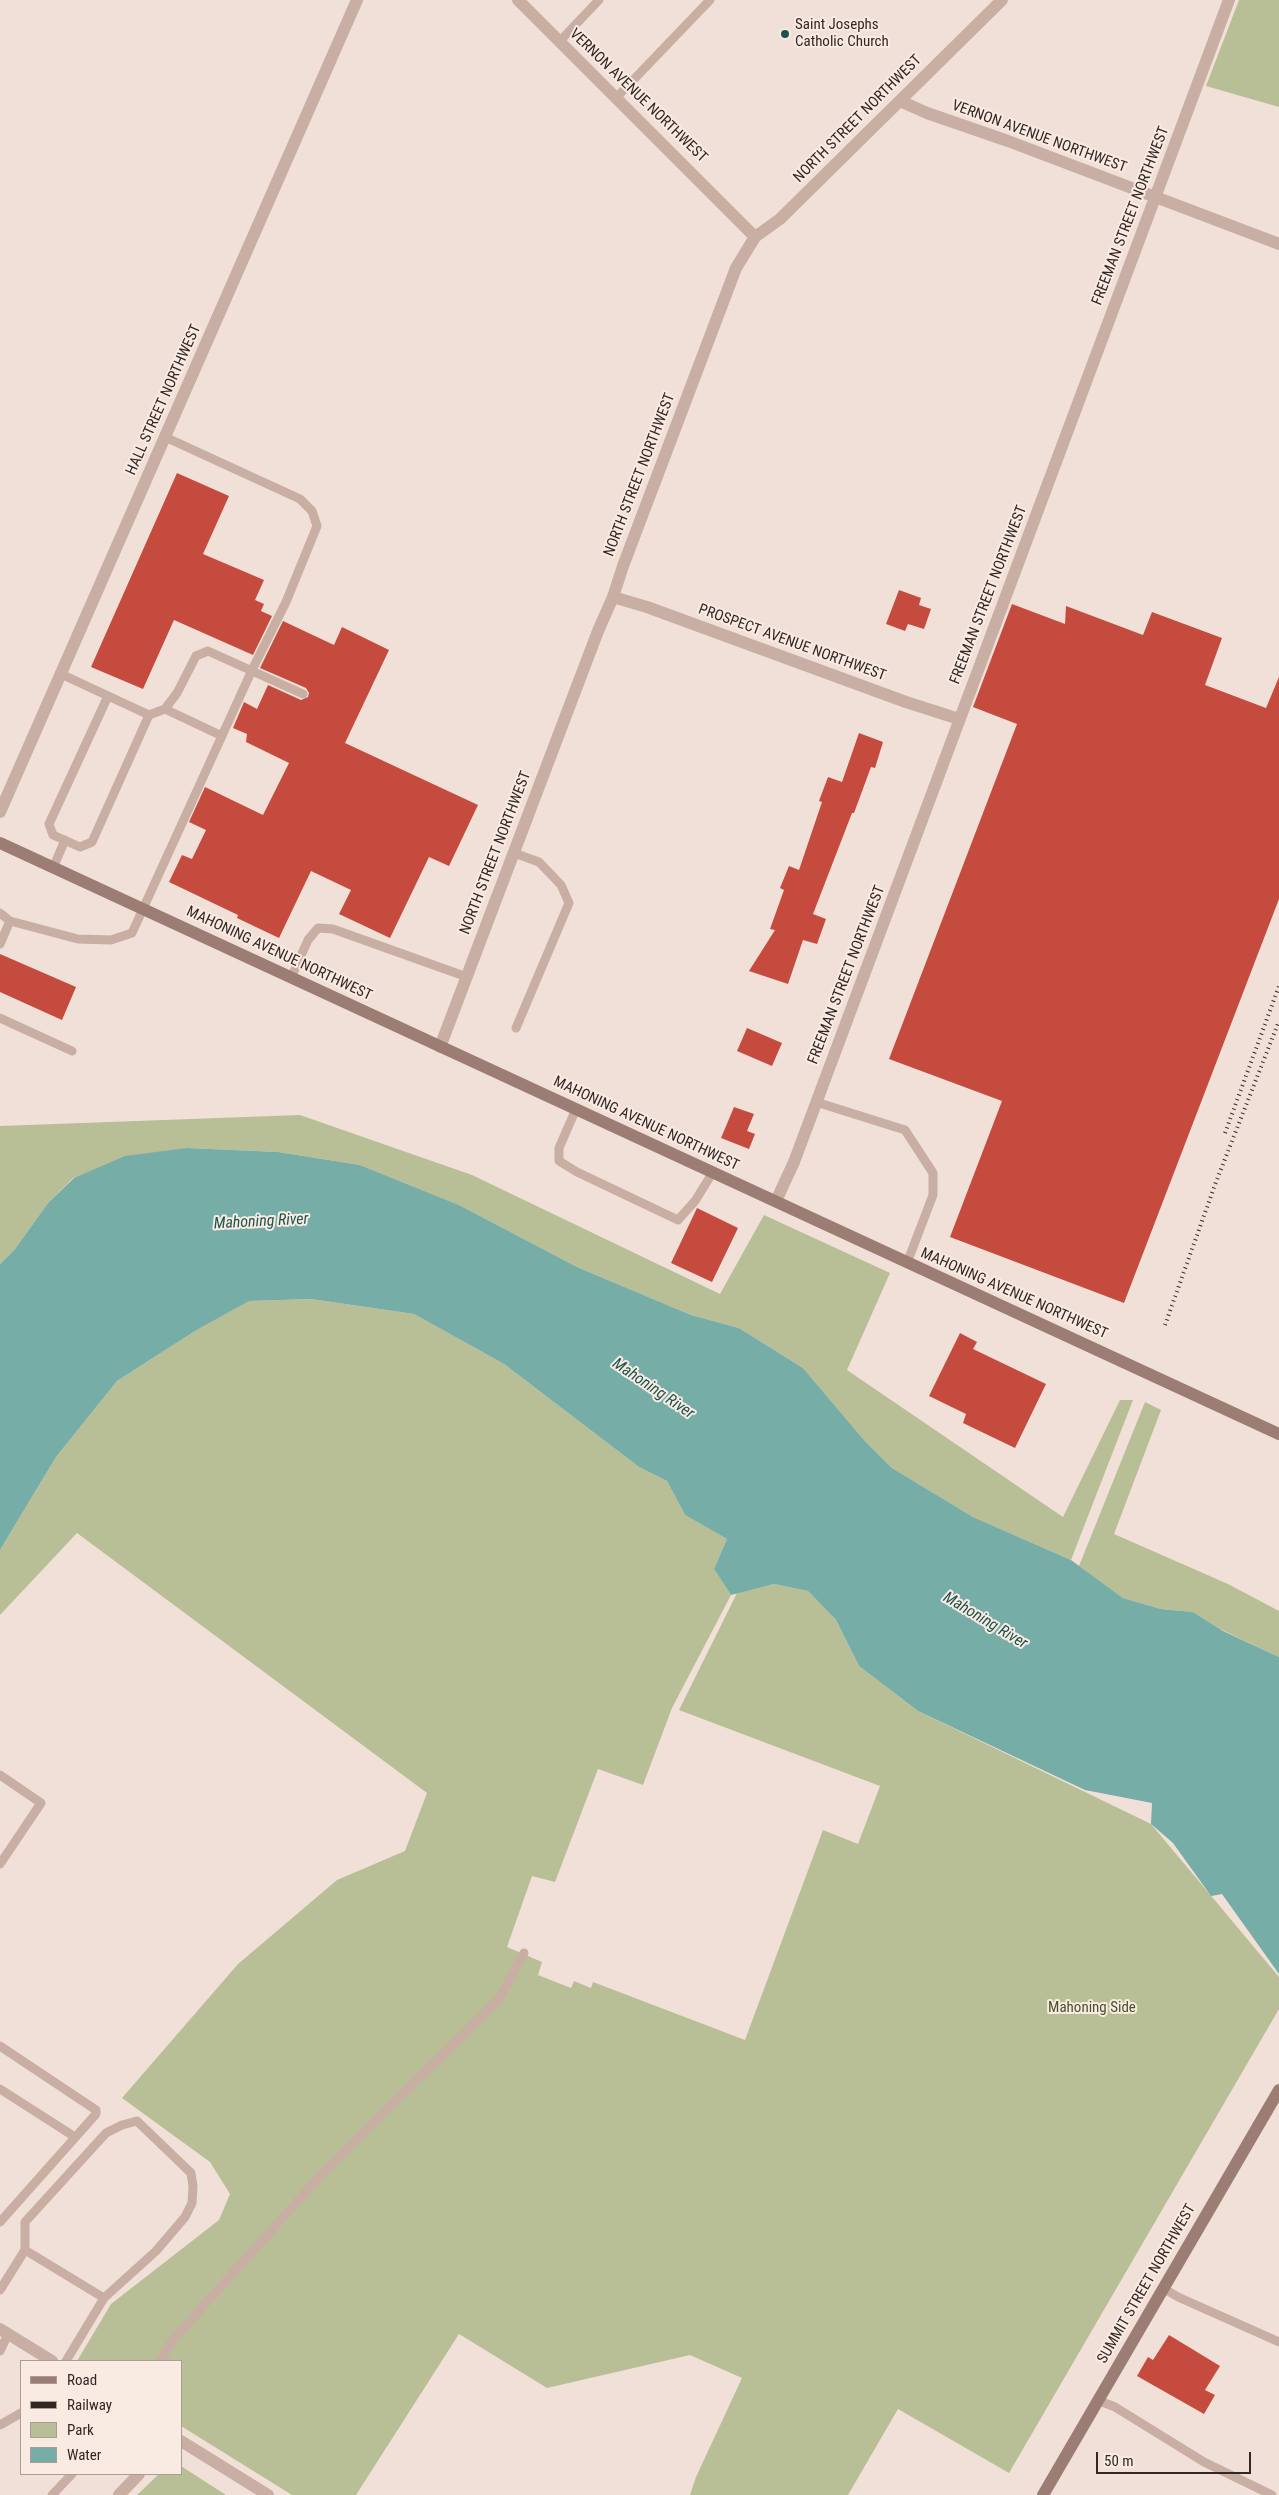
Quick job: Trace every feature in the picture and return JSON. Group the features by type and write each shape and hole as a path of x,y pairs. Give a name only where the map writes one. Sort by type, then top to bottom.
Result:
{"main road":[{"name":"MAHONING AVENUE NORTHWEST","path":"0,843 1279,1434"},
{"name":"SUMMIT STREET NORTHWEST","path":"1043,2495 1279,2090"}],"street":[{"name":"HALL STREET NORTHWEST","path":"0,812 357,0"},
{"name":"VERNON AVENUE NORTHWEST","path":"518,0 755,237"},
{"name":"NORTH STREET NORTHWEST","path":"440,1047 598,630 614,597 623,566 736,268 755,237 780,219 1002,0"},
{"name":"FREEMAN STREET NORTHWEST","path":"776,1201 816,1102 1229,0"},
{"name":"VERNON AVENUE NORTHWEST","path":"900,100 927,113 1008,141 1279,244"},
{"name":"PROSPECT AVENUE NORTHWEST","path":"614,597 647,607 906,702 960,719"},
{"path":"4,2332 50,2360"},
{"path":"182,2442 268,2495"},
{"path":"119,2495 139,2475"}],"lane":[{"path":"559,42 599,0"},
{"path":"616,98 710,0"},
{"path":"0,913 10,922 78,939 111,940 132,932 144,910 252,670 286,602 317,526 312,510 300,499 165,437"},
{"path":"61,674 148,715 165,709 177,693 196,656 208,651 303,694"},
{"path":"108,696 49,824 53,835 80,847 92,842 148,715"},
{"path":"165,709 222,736"},
{"path":"53,868 65,840"},
{"path":"514,853 539,862 561,885 569,903 516,1028"},
{"path":"0,944 10,922"},
{"path":"291,978 308,940 318,928 333,929 467,977"},
{"path":"0,1018 72,1051"},
{"path":"816,1102 905,1130 933,1173 933,1195 907,1263"},
{"path":"576,1109 559,1148 559,1161 577,1172 678,1220 695,1201 713,1172"},
{"path":"0,1775 41,1803 0,1864"},
{"path":"161,2360 174,2340 321,2175 499,1999 524,1953"},
{"path":"0,2046 96,2110 96,2114 0,2222"},
{"path":"0,2089 75,2137"},
{"path":"0,2290 25,2250 25,2222 106,2133 122,2125 137,2121 191,2173 192,2203 185,2217 156,2251 104,2298 67,2360"},
{"path":"25,2250 104,2298"},
{"path":"1163,2288 1178,2298 1279,2342"},
{"path":"0,2351 4,2332"},
{"path":"1097,2400 1115,2407 1204,2462 1272,2495"},
{"path":"0,2425 20,2414"},
{"path":"52,2495 71,2475"}],"green space":[{"path":"1239,0 1279,0 1279,107 1206,86"},
{"path":"300,1115 472,1175 720,1294 764,1215 890,1273 847,1370 1063,1517 1120,1400 1133,1400 1071,1560 973,1517 892,1468 864,1440 803,1368 739,1328 691,1315 577,1267 459,1205 360,1165 278,1152 187,1148 73,1178 48,1203 15,1249 0,1264 0,1126"},
{"name":"Mahoning Side","path":"311,1299 414,1314 504,1364 639,1467 667,1481 685,1515 727,1539 714,1569 731,1595 672,1708 643,1785 598,1769 555,1882 532,1876 507,1947 542,1962 538,1975 571,1988 574,1981 591,1988 593,1982 745,2040 823,1830 858,1844 880,1786 679,1710 737,1593 774,1584 808,1591 836,1620 859,1666 918,1711 1151,1824 1279,1977 1279,2009 1009,2473 898,2409 848,2495 690,2495 696,2477 742,2378 690,2355 547,2388 459,2334 356,2495 292,2495 182,2427 182,2360 78,2360 111,2304 219,2220 230,2194 210,2162 122,2098 238,1964 337,1880 405,1851 427,1793 77,1533 0,1615 0,1550 56,1457 117,1381 195,1331 248,1301"},
{"path":"1145,1402 1161,1410 1114,1534 1228,1584 1279,1611 1279,1657 1220,1629 1193,1612 1161,1609 1123,1598 1079,1566"},
{"path":"182,2467 226,2495 137,2495 158,2475 182,2475"}],"water":[{"name":"Mahoning River","path":"187,1148 278,1152 360,1165 459,1205 577,1267 691,1315 739,1328 803,1368 864,1440 892,1468 973,1517 1071,1560 1123,1598 1161,1609 1193,1612 1223,1631 1279,1657 1279,1974 1222,1894 1211,1896 1173,1843 1151,1824 1152,1803 1085,1790 918,1711 859,1666 836,1620 808,1591 774,1584 731,1595 714,1569 727,1539 685,1515 667,1481 639,1467 504,1364 414,1314 311,1299 249,1301 195,1331 117,1381 56,1457 0,1550 0,1264 15,1249 48,1203 74,1178 125,1156"}],"building":[{"path":"177,473 229,496 203,554 264,580 255,600 264,604 261,611 272,616 253,655 174,620 143,689 91,667"},
{"path":"899,590 921,598 919,605 931,609 924,629 908,624 905,631 886,624"},
{"path":"1012,604 1065,624 1066,606 1143,635 1152,612 1222,638 1205,685 1266,708 1279,677 1279,899 1124,1303 950,1237 1002,1101 889,1059 1017,724 973,707"},
{"path":"283,621 334,645 342,627 389,650 345,743 478,805 449,866 429,857 390,938 339,914 351,890 311,871 279,938 237,918 238,915 169,882 182,855 192,859 206,830 189,822 205,787 263,815 289,763 246,742 247,734 233,728 244,702 257,709 268,685 301,700 308,697 309,693 306,688 260,668"},
{"path":"859,733 883,742 875,768 871,767 813,914 826,919 817,944 803,940 788,984 749,971 775,930 770,929 784,890 780,888 789,866 799,870 822,802 819,801 828,777 842,782"},
{"path":"0,954 76,987 62,1020 0,992"},
{"path":"747,1028 782,1043 772,1066 737,1051"},
{"path":"734,1107 754,1114 747,1131 755,1134 749,1149 721,1138"},
{"path":"697,1208 738,1228 712,1282 671,1263"},
{"path":"960,1333 977,1342 973,1349 1046,1384 1015,1448 963,1423 966,1414 929,1396"},
{"path":"1169,2335 1220,2366 1205,2390 1215,2395 1204,2414 1137,2376 1148,2357 1153,2360"}],"railway":[{"path":"1225,1133 1279,986"},
{"path":"1165,1325 1216,1182 1279,1021"}],"place":[{"name":"Saint Josephs Catholic Church","path":"785,34"}]}
